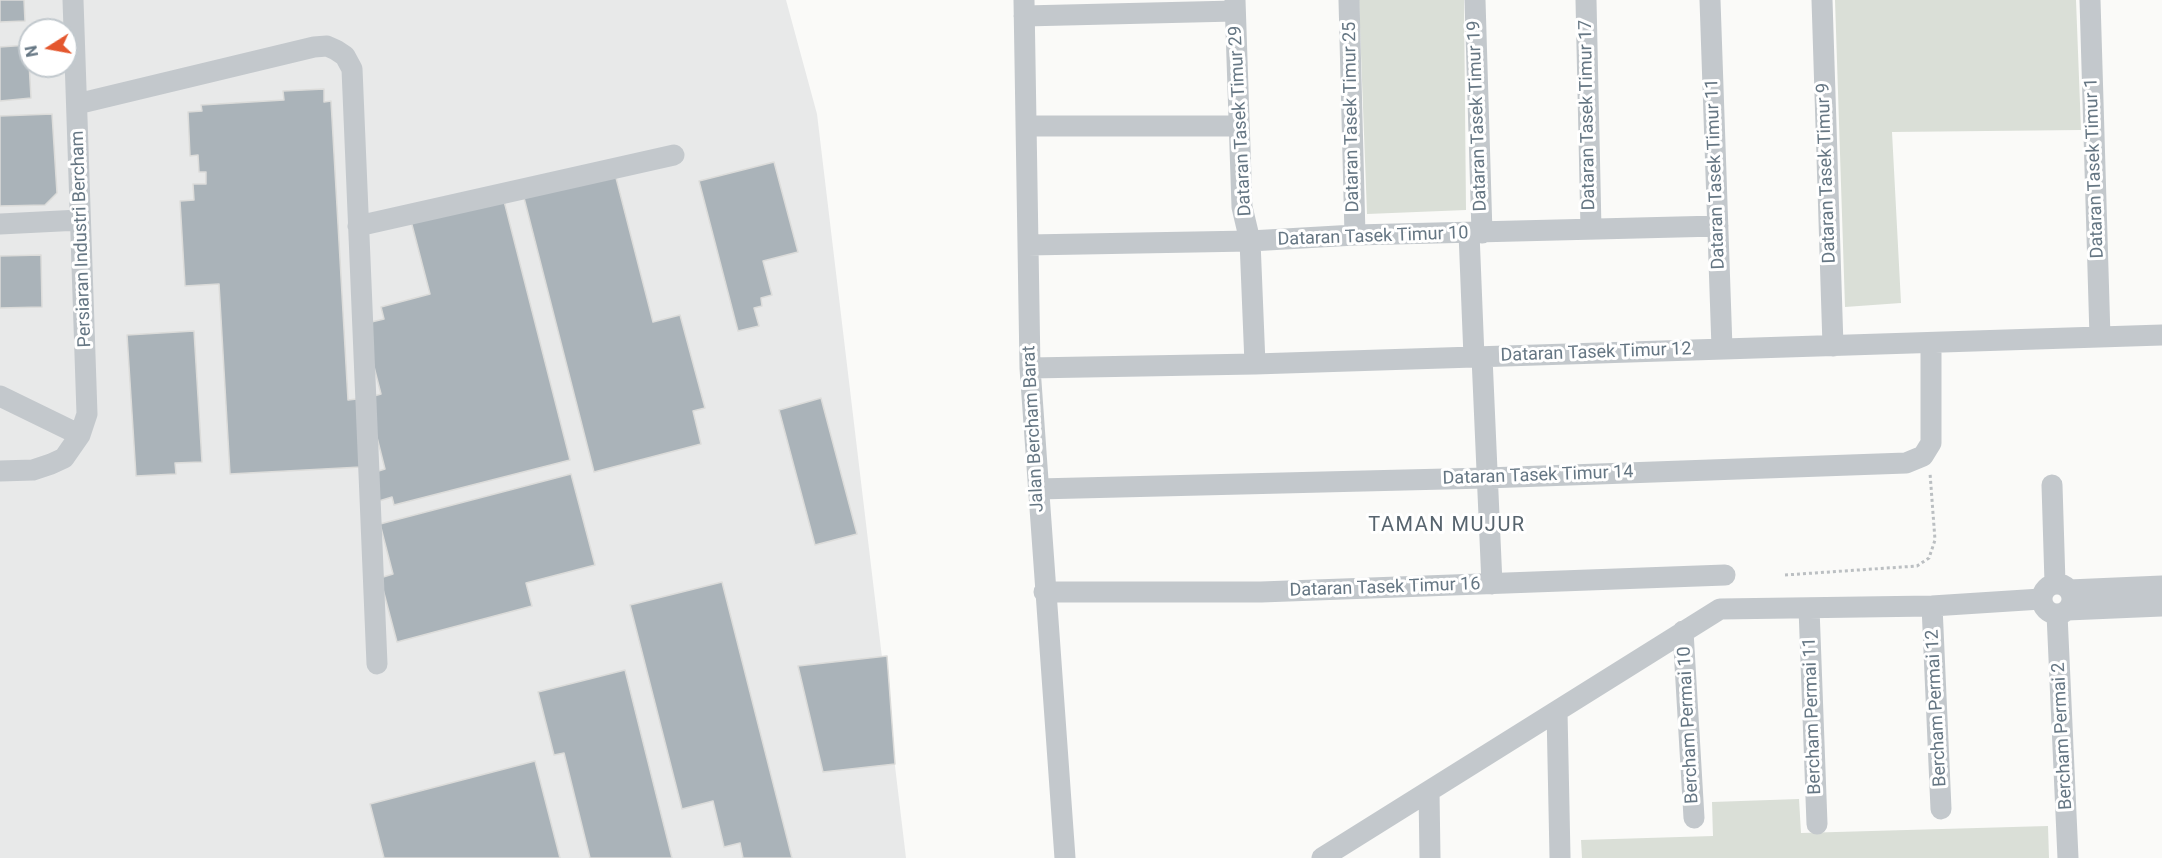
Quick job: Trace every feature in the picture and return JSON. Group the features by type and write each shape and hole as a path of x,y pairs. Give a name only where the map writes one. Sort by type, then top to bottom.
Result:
{"street":[{"name":"Persiaran Industri Bercham","path":"0,471 33,470 64,458 80,435 87,414 73,0"},
{"name":"Dataran Tasek Timur 25","path":"1349,0 1355,235"},
{"name":"Dataran Tasek Timur 19","path":"1475,0 1475,233 1478,357 1492,584"},
{"name":"Dataran Tasek Timur 17","path":"1586,0 1591,229"},
{"name":"Dataran Tasek Timur 11","path":"1710,0 1722,348"},
{"name":"Dataran Tasek Timur 9","path":"1822,0 1833,346"},
{"name":"Dataran Tasek Timur 1","path":"2090,0 2100,337"},
{"path":"1024,8 1235,6"},
{"name":"Dataran Tasek Timur 29","path":"1235,6 1242,207 1250,241 1255,364"},
{"name":"Jalan Bercham Barat","path":"1024,8 1030,368 1044,592 1065,858"},
{"path":"77,104 314,46 327,46 336,50 345,56 352,69 377,664"},
{"path":"1027,126 1238,126"},
{"path":"358,226 674,155"},
{"path":"0,224 80,220"},
{"name":"Dataran Tasek Timur 10","path":"1028,245 1250,241 1355,235 1718,226"},
{"name":"Dataran Tasek Timur 12","path":"1030,368 1255,364 2162,335"},
{"path":"1928,451 1932,436 1931,344"},
{"path":"0,396 80,435"},
{"name":"Dataran Tasek Timur 14","path":"1038,489 1486,478 1896,463 1917,459 1928,451"},
{"name":"Bercham Permai 2","path":"2052,485 2068,858"},
{"name":"Dataran Tasek Timur 16","path":"1044,592 1261,592 1725,575"},
{"path":"1322,858 1720,609 1932,606 2058,599 2162,586"},
{"path":"2058,599 2162,606"},
{"name":"Bercham Permai 12","path":"1932,606 1941,809"},
{"name":"Bercham Permai 11","path":"1809,608 1817,824"},
{"name":"Bercham Permai 10","path":"1683,631 1694,818"},
{"path":"1557,711 1560,858"},
{"path":"1429,791 1430,858"}],"path":[{"path":"1785,575 1917,566 1929,558 1935,540 1928,451"}],"shaded area":[{"path":"0,0 786,0 817,114 906,858 0,858"},
{"path":"1359,0 1464,0 1466,210 1367,214"},
{"path":"1835,0 2076,0 2081,130 1892,132 1901,303 1845,307"},
{"path":"1799,799 1801,833 2048,826 2049,858 1582,858 1581,840 1713,836 1712,802"}],"building":[{"path":"0,0 24,0 25,18 18,18 18,21 0,22"},
{"path":"18,46 18,78 30,78 31,98 0,101 0,47"},
{"path":"324,89 324,102 331,101 348,400 357,399 361,467 230,474 219,284 185,286 180,201 194,200 193,184 206,184 206,172 199,172 198,155 190,156 188,112 202,111 201,105 284,100 283,91"},
{"path":"52,114 57,193 45,205 0,206 0,116"},
{"path":"774,162 798,252 763,261 772,295 761,298 762,306 754,308 759,326 738,331 699,181"},
{"path":"614,170 653,322 680,315 705,408 693,411 701,444 594,472 523,194"},
{"path":"503,197 570,460 394,505 392,497 379,501 372,473 385,469 367,398 381,394 363,324 384,319 381,307 430,294 411,221"},
{"path":"41,255 42,307 0,308 0,256"},
{"path":"194,331 202,462 175,463 176,474 136,476 127,335"},
{"path":"821,398 857,534 815,545 779,410"},
{"path":"571,474 595,565 526,583 532,606 397,642 380,578 393,574 380,524"},
{"path":"722,582 792,858 743,858 740,843 724,847 713,801 682,809 630,605"},
{"path":"887,656 895,764 823,772 798,666"},
{"path":"625,670 672,858 590,858 564,753 554,755 538,692"},
{"path":"535,761 560,858 384,858 370,804"}],"district":[{"name":"TAMAN MUJUR","path":"1447,526"}]}
